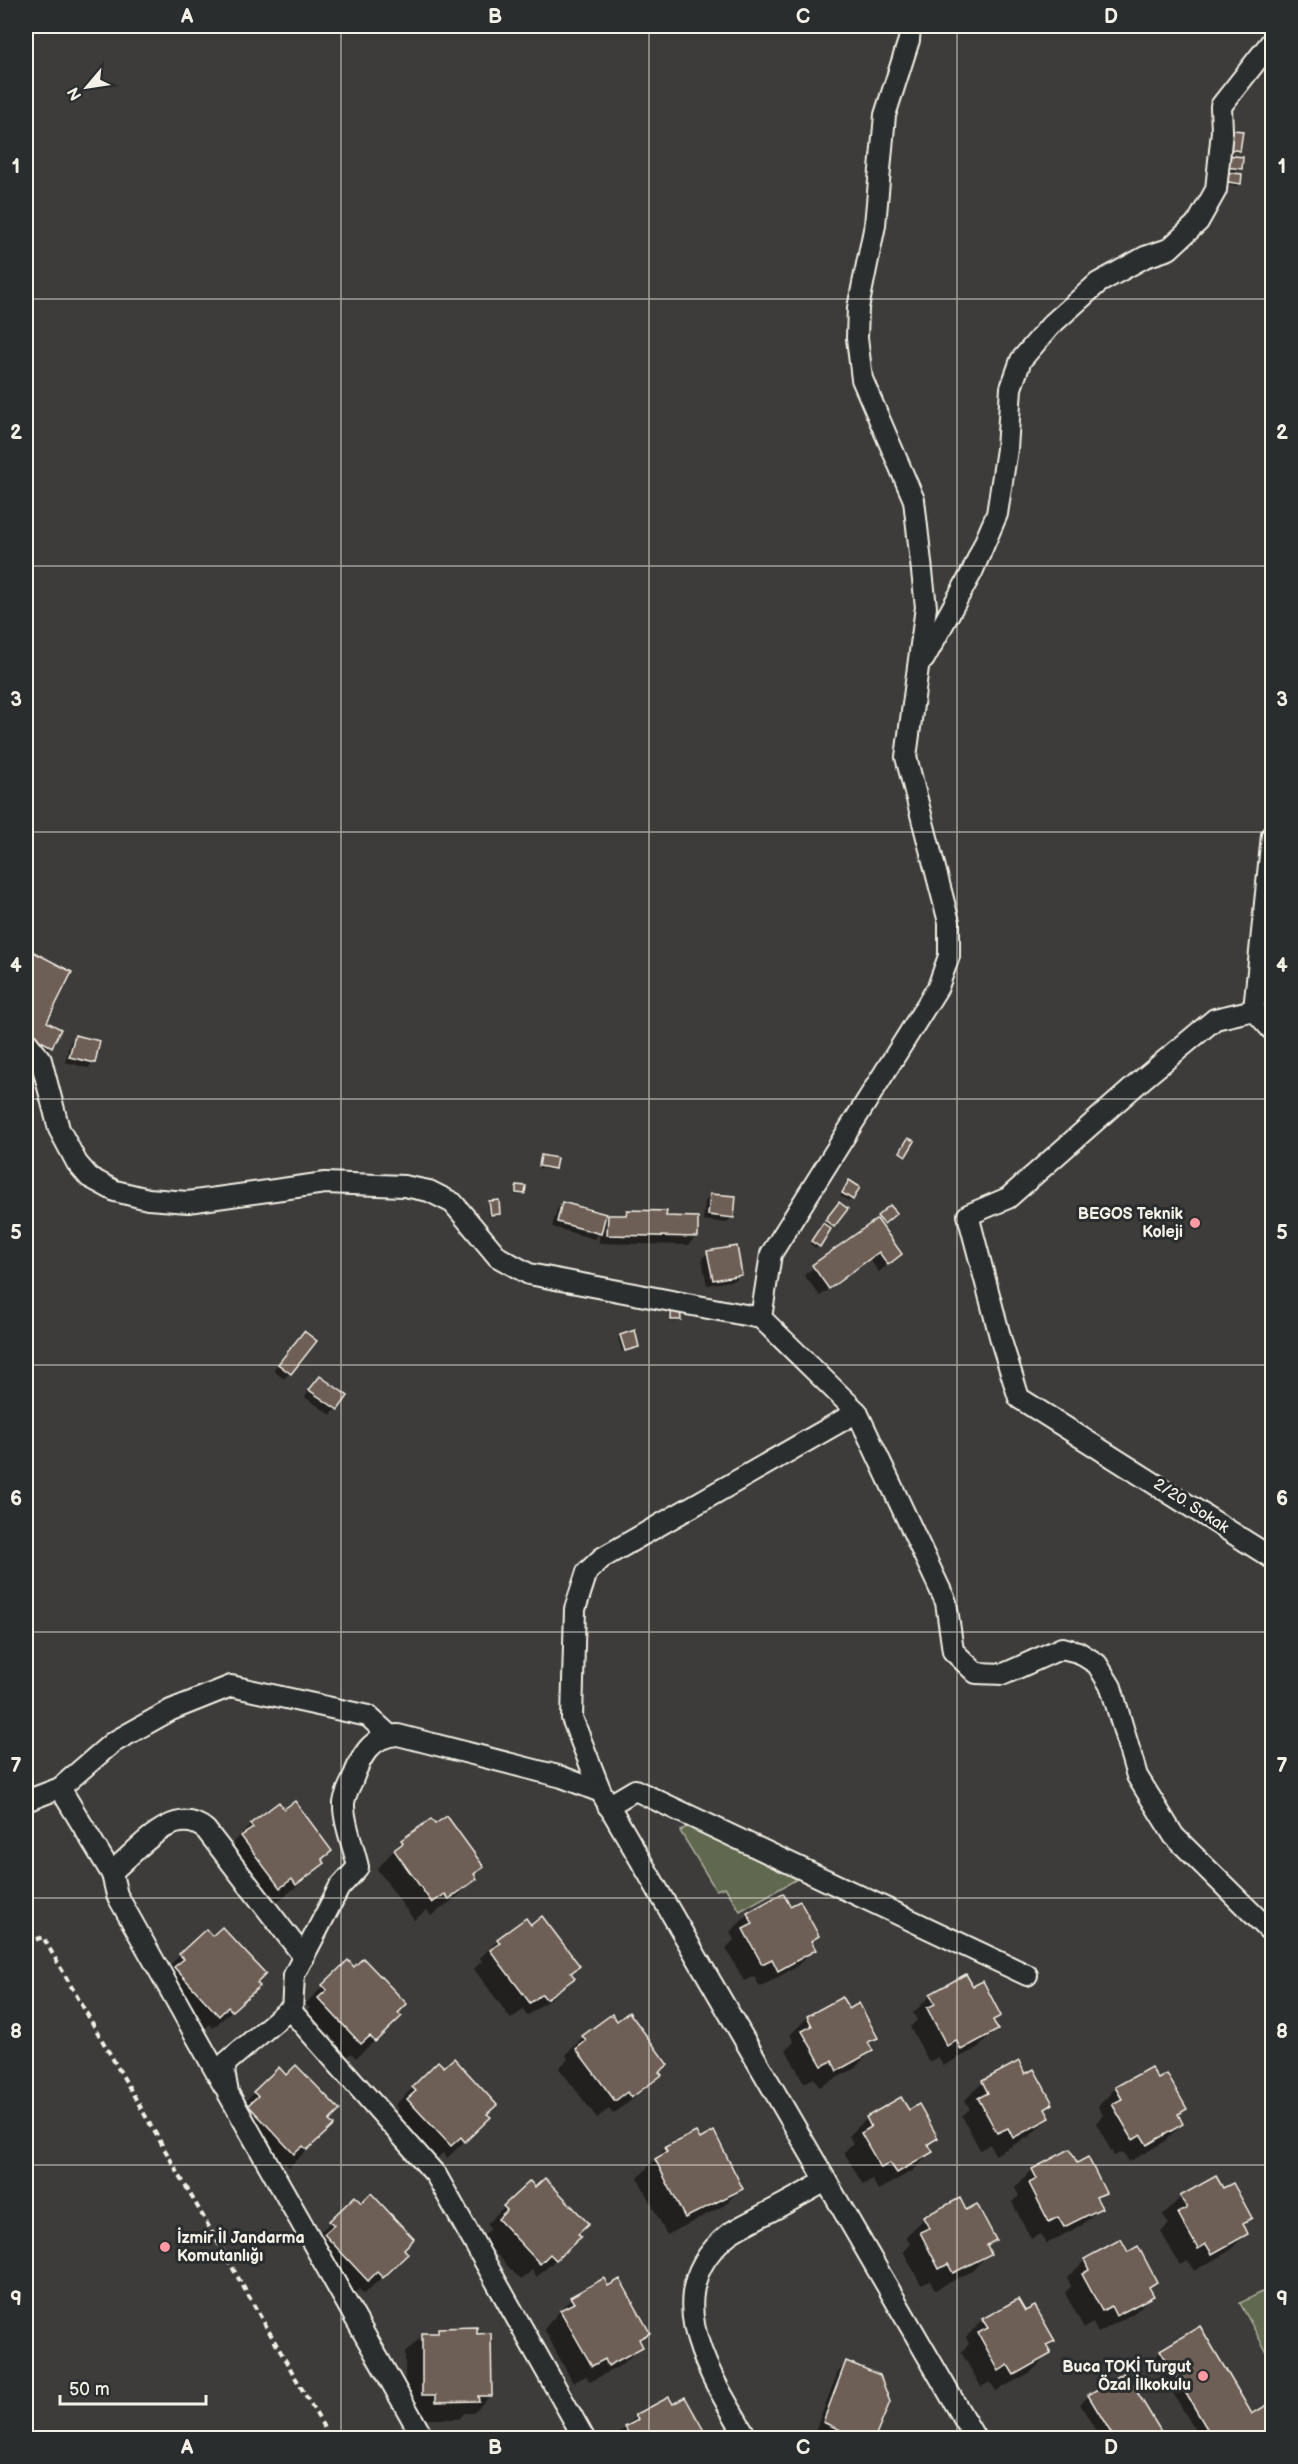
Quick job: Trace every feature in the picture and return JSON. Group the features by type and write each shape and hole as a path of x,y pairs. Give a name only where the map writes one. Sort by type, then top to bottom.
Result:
{"street":[{"path":"761,1318 771,1254 938,987 949,956 949,922 906,757 926,607 914,500 862,379 857,338 858,308 875,225 885,115 909,40 910,26"},
{"path":"917,670 972,572 997,514 1007,449 1011,388 1022,360 1051,325 1098,283 1145,257 1169,249 1198,222 1216,190 1222,131 1221,106 1272,41"},
{"path":"1272,835 1254,1010 1272,1030"},
{"name":"2/20. Sokak","path":"1254,1010 1215,1019 1144,1078 1008,1198 968,1215 1002,1344 1019,1398 1272,1558"},
{"path":"26,1041 41,1060 59,1130 77,1163 89,1177 115,1191 148,1199 188,1202 325,1183 404,1186 429,1191 453,1203 498,1257 530,1274 761,1318 857,1412 946,1602 953,1651 976,1673 1004,1674 1062,1648 1078,1652 1097,1664 1111,1687 1137,1776 1174,1836 1272,1933"},
{"path":"857,1412 602,1558 587,1572 575,1609 572,1718 604,1799 975,2439"},
{"path":"26,1801 60,1788 112,1743 171,1710 231,1686 368,1716 389,1736"},
{"path":"584,2439 436,2175 292,2012 294,1975 339,1888 357,1867 344,1801 364,1752 389,1736 398,1735 543,1772 604,1799 635,1790 1027,1975"},
{"path":"60,1788 112,1874 117,1895 423,2439"},
{"path":"112,1874 117,1867 166,1826 189,1821 198,1824 206,1830 304,1957"},
{"path":"228,2093 224,2071 227,2062 277,2018 292,2012"},
{"path":"747,2439 714,2379 697,2341 692,2300 699,2274 713,2250 731,2233 826,2181"}],"path":[{"path":"26,1943 43,1937 330,2439"}],"green space":[{"path":"688,1826 797,1879 740,1911 725,1887 716,1890 680,1831"},
{"path":"1272,2287 1272,2362 1240,2303"}],"building":[{"path":"1233,130 1243,131 1240,151 1230,149"},
{"path":"1226,155 1243,157 1242,169 1225,167"},
{"path":"1223,172 1242,174 1241,184 1222,181"},
{"path":"26,948 72,972 47,1022 61,1029 52,1047 26,1033"},
{"path":"75,1035 100,1041 95,1063 69,1057"},
{"path":"908,1138 915,1141 906,1156 900,1152"},
{"path":"541,1155 557,1158 555,1169 539,1166"},
{"path":"849,1180 860,1187 853,1200 842,1193"},
{"path":"516,1185 526,1186 525,1194 516,1193"},
{"path":"710,1194 736,1196 734,1218 708,1215"},
{"path":"499,1200 500,1214 491,1215 489,1201"},
{"path":"562,1202 606,1214 601,1234 557,1222"},
{"path":"839,1202 848,1209 834,1227 825,1220"},
{"path":"890,1205 897,1213 884,1224 877,1216"},
{"path":"627,1210 667,1211 666,1216 698,1217 698,1237 607,1235 608,1215 626,1215"},
{"path":"877,1219 902,1254 888,1265 879,1252 829,1289 812,1265"},
{"path":"823,1223 831,1229 820,1247 811,1241"},
{"path":"737,1246 742,1275 713,1280 707,1251"},
{"path":"671,1308 680,1308 681,1320 671,1320"},
{"path":"635,1330 639,1347 625,1351 620,1335"},
{"path":"304,1331 317,1341 291,1374 278,1364"},
{"path":"320,1376 348,1396 338,1410 309,1390"},
{"path":"295,1801 332,1851 322,1859 325,1863 296,1885 292,1879 280,1888 241,1836 253,1828 250,1824 279,1802 284,1809"},
{"path":"447,1816 484,1867 474,1874 477,1879 449,1899 445,1894 432,1903 394,1850 403,1843 401,1840 431,1819 435,1824"},
{"path":"783,1893 790,1906 800,1901 819,1936 811,1941 816,1950 778,1971 772,1959 762,1964 743,1929 753,1924 747,1913"},
{"path":"542,1916 580,1966 571,1973 575,1978 546,1999 542,1994 530,2003 490,1950 500,1943 497,1939 526,1918 531,1925"},
{"path":"222,1927 266,1974 257,1983 260,1986 232,2011 228,2007 219,2016 174,1967 184,1959 179,1954 206,1929 212,1936"},
{"path":"363,1958 407,2004 398,2013 402,2016 375,2042 370,2036 361,2044 318,1998 327,1990 322,1985 348,1960 354,1967"},
{"path":"966,1974 973,1986 983,1981 1001,2016 993,2020 998,2030 961,2050 956,2040 947,2046 927,2008 935,2004 930,1994"},
{"path":"842,1997 849,2009 859,2003 878,2038 868,2042 873,2051 837,2071 832,2061 822,2066 802,2031 812,2026 807,2016"},
{"path":"629,2012 668,2065 659,2072 662,2075 631,2098 627,2092 615,2101 576,2049 586,2041 582,2036 612,2014 617,2021"},
{"path":"454,2058 497,2105 487,2114 491,2117 465,2142 461,2137 451,2146 407,2099 416,2091 412,2087 438,2061 444,2067"},
{"path":"1019,2061 1025,2074 1034,2069 1053,2104 1045,2109 1050,2118 1013,2138 1008,2128 997,2133 978,2098 988,2093 982,2081"},
{"path":"296,2065 340,2110 329,2121 334,2125 307,2150 303,2146 294,2154 248,2105 258,2096 253,2092 279,2067 286,2075"},
{"path":"1151,2067 1158,2079 1167,2074 1187,2109 1178,2114 1183,2124 1147,2145 1141,2135 1133,2140 1112,2104 1122,2099 1115,2087"},
{"path":"901,2097 909,2110 919,2104 938,2138 928,2144 933,2152 897,2173 890,2163 881,2168 861,2133 871,2127 866,2117"},
{"path":"714,2131 743,2189 685,2218 655,2159 667,2152 665,2147 696,2132 700,2139"},
{"path":"1070,2149 1077,2163 1088,2157 1106,2193 1096,2197 1102,2208 1064,2227 1058,2217 1049,2222 1029,2183 1037,2179 1032,2169"},
{"path":"1216,2176 1223,2188 1233,2183 1252,2218 1243,2223 1248,2234 1212,2254 1206,2244 1198,2249 1178,2213 1187,2208 1180,2196"},
{"path":"545,2178 589,2224 578,2234 581,2237 556,2260 550,2254 540,2264 498,2219 507,2210 503,2206 530,2181 535,2187"},
{"path":"371,2193 414,2239 404,2249 408,2254 383,2278 377,2272 368,2281 324,2234 334,2225 329,2221 355,2196 361,2203"},
{"path":"960,2198 966,2210 977,2204 996,2240 987,2245 991,2254 953,2273 948,2264 939,2269 920,2232 929,2228 923,2217"},
{"path":"1121,2239 1128,2252 1138,2246 1157,2282 1149,2287 1154,2296 1116,2316 1111,2306 1102,2311 1082,2274 1089,2270 1084,2259"},
{"path":"604,2278 608,2286 620,2279 650,2333 639,2339 643,2347 608,2366 605,2359 592,2366 560,2310 574,2303 570,2297"},
{"path":"1018,2299 1025,2311 1035,2306 1055,2341 1046,2345 1051,2354 1014,2375 1008,2365 999,2371 978,2333 988,2328 982,2319"},
{"name":"Buca TOKİ Turgut Özal İlkokulu","path":"1200,2326 1252,2414 1272,2402 1272,2438 1210,2438 1212,2437 1160,2350"},
{"path":"477,2327 477,2334 491,2333 492,2396 478,2396 479,2401 436,2402 436,2395 422,2395 422,2333 438,2333 438,2328"},
{"path":"846,2361 880,2375 890,2402 875,2438 858,2438 823,2422"},
{"name":"Buca TOKİ Turgut Özal İlkokulu","path":"1125,2372 1165,2438 1114,2438 1088,2395"},
{"path":"669,2397 673,2404 685,2397 708,2438 631,2438 625,2427 638,2420 635,2415"}],"place":[{"name":"BEGOS Teknik Koleji","path":"1195,1223"},
{"name":"İzmir İl Jandarma Komutanlığı","path":"165,2247"},
{"name":"Buca TOKİ Turgut Özal İlkokulu","path":"1203,2376"}]}
